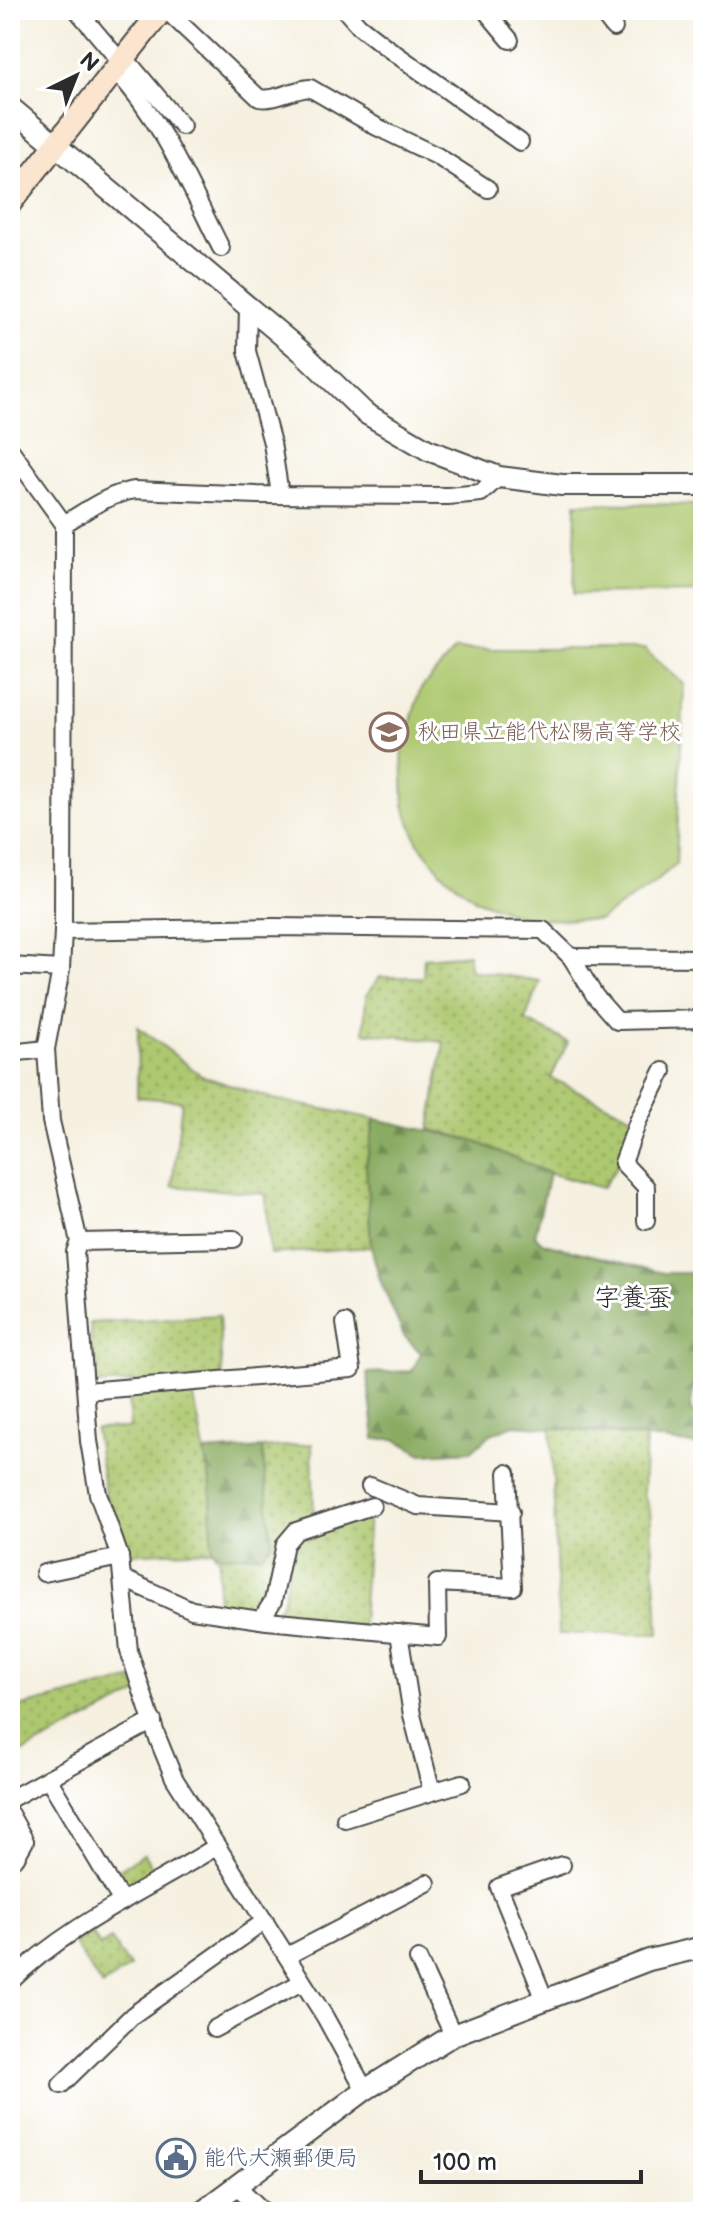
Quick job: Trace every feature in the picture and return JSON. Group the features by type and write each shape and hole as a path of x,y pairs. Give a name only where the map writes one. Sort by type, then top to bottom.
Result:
{"main road":[{"path":"10,203 119,62 164,10"}],"street":[{"path":"77,10 119,62 182,126"},
{"path":"164,10 259,98 271,100 298,89 310,88 377,127 437,156 488,189"},
{"path":"345,10 359,26 386,47 520,142"},
{"path":"485,10 510,40"},
{"path":"600,10 614,28"},
{"path":"119,62 174,155 221,248"},
{"path":"10,107 302,352 365,413 428,450 499,477 562,485 703,485"},
{"path":"248,308 247,351 272,443 280,494"},
{"path":"10,449 64,524 63,931 61,969 46,1049 51,1121 79,1242 75,1252 98,1494 120,1557 129,1651 174,1778 325,2017 365,2090"},
{"path":"64,524 120,492 135,490 448,496 481,493 499,477"},
{"path":"63,931 274,927 543,930 571,957 595,996 617,1021 703,1019"},
{"path":"571,957 703,958"},
{"path":"10,966 61,969"},
{"path":"10,1053 46,1049"},
{"path":"646,1221 646,1187 623,1163 638,1121 663,1071"},
{"path":"79,1242 234,1239"},
{"path":"86,1391 352,1369 345,1323"},
{"path":"124,1579 192,1610 261,1620 438,1637 437,1583 513,1587 507,1473"},
{"path":"370,1486 418,1506 511,1512"},
{"path":"261,1620 273,1601 285,1544 296,1531 372,1506"},
{"path":"44,1573 120,1557"},
{"path":"399,1633 412,1715 432,1792"},
{"path":"10,1799 153,1721"},
{"path":"48,1778 122,1902"},
{"path":"345,1819 462,1783"},
{"path":"10,1814 25,1841 10,1861"},
{"path":"10,1982 32,1960 217,1846"},
{"path":"545,2000 499,1887 562,1865"},
{"path":"287,1956 427,1883"},
{"path":"61,2085 133,2015 265,1921"},
{"path":"201,2212 365,2090 453,2035 649,1960 703,1947"},
{"path":"418,1959 453,2035"},
{"path":"214,2029 302,1982"},
{"path":"236,2185 264,2212"}],"green space":[{"path":"576,503 703,505 703,592 574,594"},
{"path":"456,649 644,649 684,684 676,864 600,920 528,919 475,899 443,874 418,843 404,805 402,752 420,690"},
{"path":"469,954 469,970 540,981 525,1020 568,1042 551,1078 635,1118 616,1168 602,1188 549,1173 472,1140 430,1129 444,1042 364,1032 366,995 380,977 423,977 424,958"},
{"path":"138,1027 202,1076 277,1100 375,1119 366,1164 371,1247 270,1254 265,1194 172,1186 182,1101 137,1097"},
{"path":"375,1119 472,1140 549,1173 535,1236 544,1243 663,1273 703,1273 703,1324 690,1411 703,1413 703,1446 609,1432 514,1425 491,1434 471,1451 422,1454 395,1439 375,1439 367,1373 412,1371 421,1353 404,1336 380,1280 371,1247 366,1164"},
{"path":"219,1315 222,1377 94,1385 90,1323"},
{"path":"192,1387 211,1487 212,1550 124,1554 105,1494 95,1429 130,1428 128,1392"},
{"path":"551,1428 646,1438 643,1493 650,1510 659,1634 559,1634"},
{"path":"312,1444 314,1517 286,1530 270,1596 259,1614 217,1607 219,1560 212,1550 272,1543 262,1448"},
{"path":"262,1448 272,1543 262,1554 223,1556 212,1550 211,1487 204,1452"},
{"path":"369,1512 362,1626 273,1617 283,1600 291,1553 307,1531"},
{"path":"135,1679 139,1693 10,1759 10,1709"},
{"path":"144,1854 157,1876 127,1894 114,1872"},
{"path":"91,1932 100,1946 111,1939 130,1967 102,1986 74,1944"}],"place":[{"name":"秋田県立能代松陽高等学校","path":"389,732"},
{"name":"能代大瀬郵便局","path":"176,2158"}],"district":[{"name":"字養蚕","path":"633,1298"}]}
